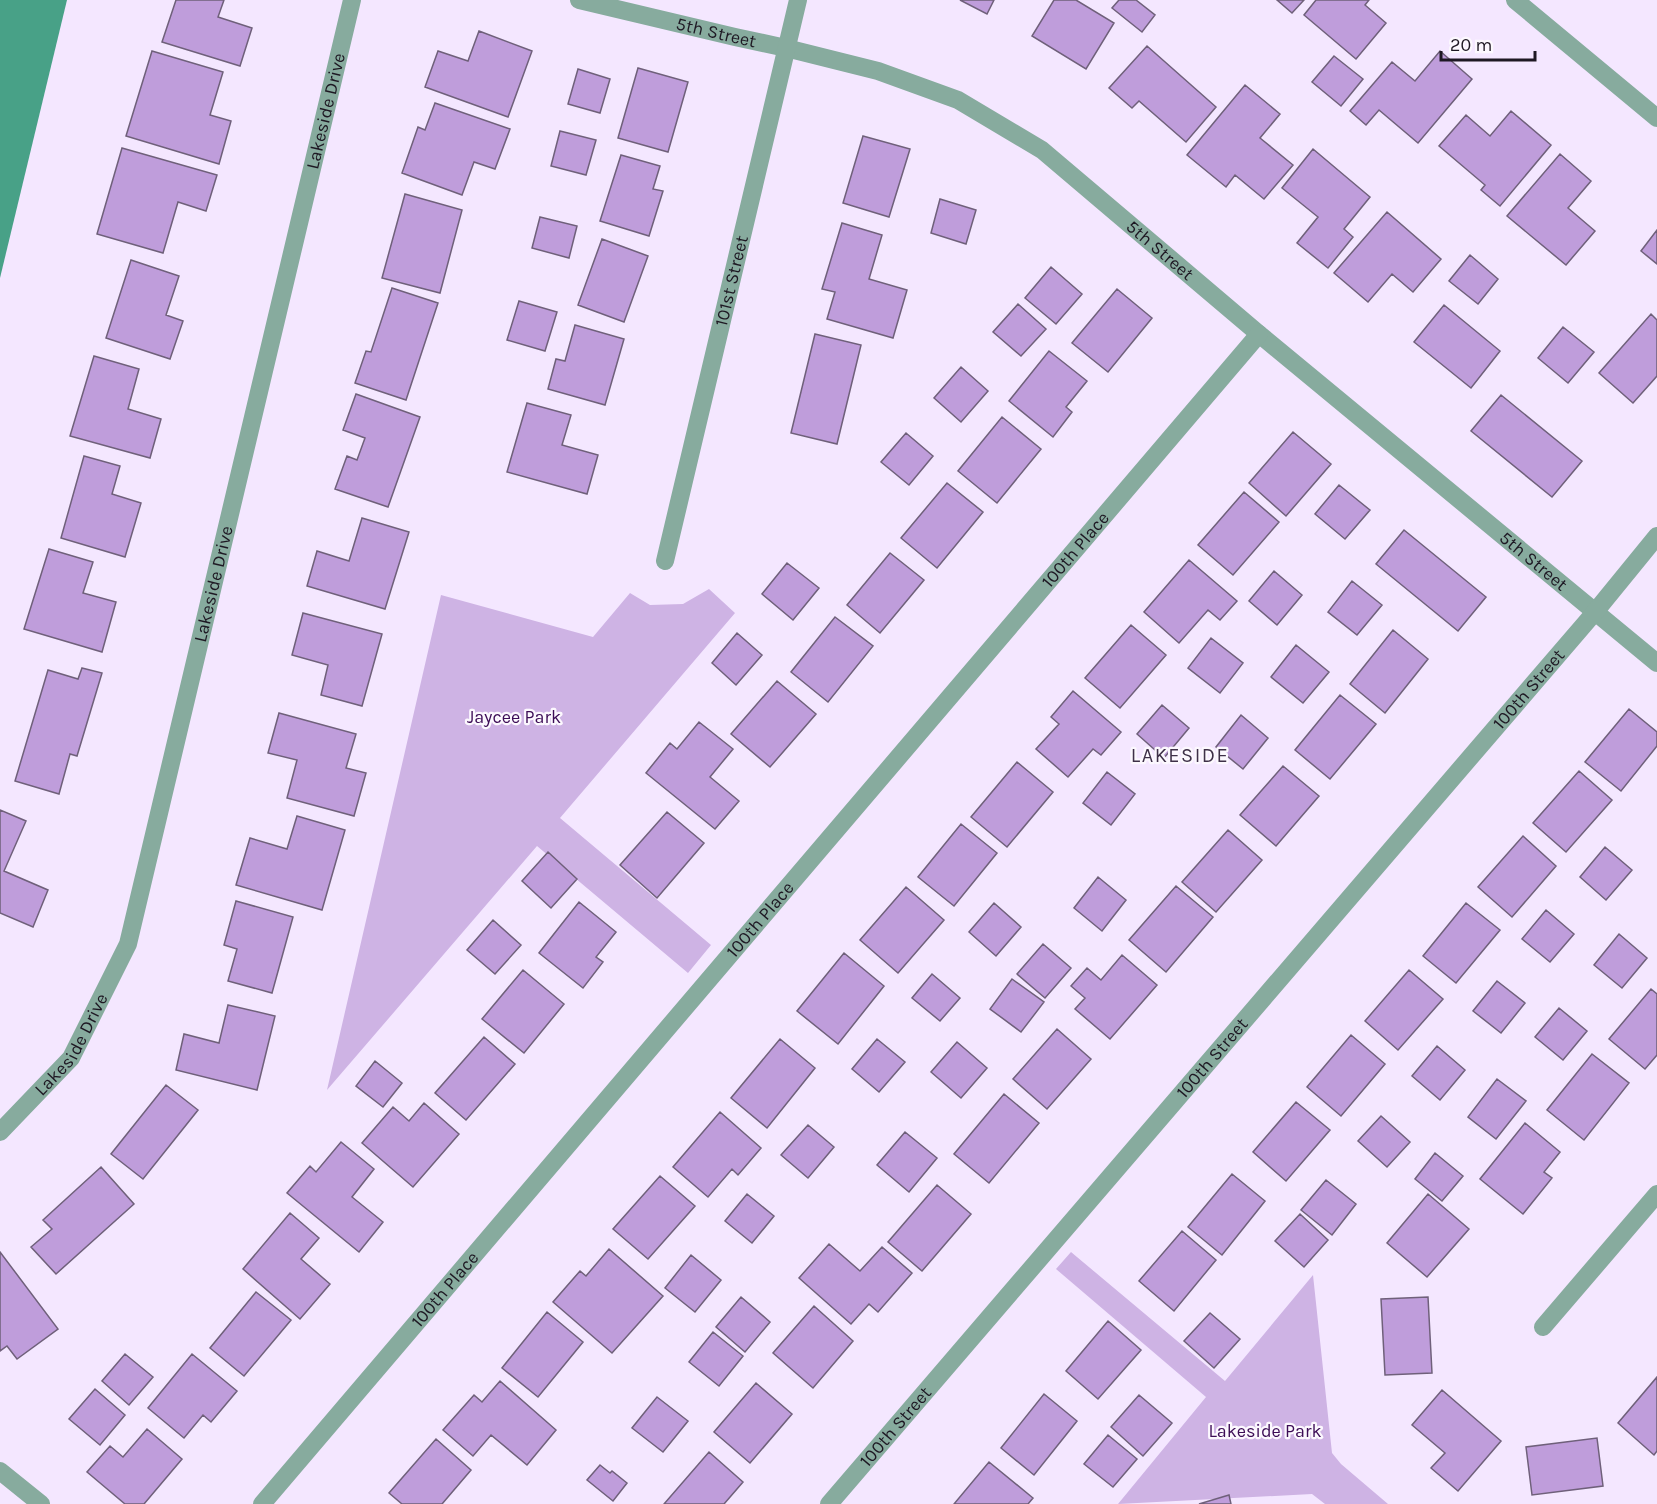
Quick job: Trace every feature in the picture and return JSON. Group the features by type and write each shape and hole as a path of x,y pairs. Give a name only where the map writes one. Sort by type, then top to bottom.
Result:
{"street":[{"name":"Lakeside Drive","path":"0,1132 71,1058 128,944 352,0"},
{"name":"5th Street","path":"579,0 878,71 958,100 1042,150 1259,334 1657,663"},
{"name":"101st Street","path":"665,561 798,0"},
{"path":"1515,0 1657,118"},
{"name":"100th Place","path":"262,1504 1259,334"},
{"name":"100th Street","path":"829,1504 1595,612 1657,536"},
{"path":"1543,1327 1657,1194"},
{"path":"0,1471 41,1504"}],"green space":[{"name":"Jaycee Park","path":"709,589 735,613 560,818 711,945 688,973 537,846 327,1090 441,595 593,637 630,593 650,605 683,604"},
{"name":"Lakeside Park","path":"1071,1252 1225,1381 1313,1275 1332,1453 1341,1464 1388,1504 1325,1504 1312,1494 1118,1504 1206,1397 1056,1269"}],"shaded area":[{"path":"0,0 67,0 0,278"}],"building":[{"path":"176,0 224,0 218,17 252,28 240,66 162,42"},
{"path":"960,0 994,0 987,14"},
{"path":"1054,0 1076,0 1114,23 1086,69 1032,36"},
{"path":"1119,0 1136,0 1155,15 1142,32 1112,8"},
{"path":"1277,0 1304,0 1292,13"},
{"path":"1316,0 1369,0 1365,5 1386,23 1356,59 1304,15"},
{"path":"479,31 532,51 508,117 425,87 438,51 468,61"},
{"path":"1147,46 1216,107 1186,142 1139,101 1132,108 1109,88"},
{"path":"152,51 223,72 210,115 231,121 219,164 126,136"},
{"path":"1440,51 1472,79 1418,143 1379,110 1366,125 1350,111 1392,62 1415,81"},
{"path":"1334,56 1363,79 1341,106 1312,82"},
{"path":"638,68 688,82 668,152 618,138"},
{"path":"578,69 610,79 600,113 568,104"},
{"path":"1245,85 1280,114 1260,138 1293,165 1264,199 1235,175 1226,187 1187,155"},
{"path":"435,103 510,129 495,169 474,162 462,195 402,173 418,127 425,130"},
{"path":"1511,111 1551,145 1500,206 1481,190 1485,185 1439,146 1466,115 1490,136"},
{"path":"560,131 596,140 586,175 551,166"},
{"path":"863,136 910,149 889,217 843,203"},
{"path":"122,148 217,175 206,211 178,202 163,253 97,234"},
{"path":"1313,149 1370,197 1344,229 1353,237 1328,268 1297,243 1318,217 1282,188"},
{"path":"1560,154 1591,181 1568,208 1595,231 1566,265 1507,216"},
{"path":"621,155 660,166 653,189 663,191 649,236 600,221"},
{"path":"405,194 462,210 440,293 382,278"},
{"path":"940,199 976,210 966,244 931,233"},
{"path":"1387,212 1441,259 1413,292 1392,274 1368,302 1334,273"},
{"path":"540,217 577,226 569,258 532,248"},
{"path":"842,223 882,235 869,279 907,290 893,338 827,319 835,292 822,289"},
{"path":"1657,230 1657,264 1641,251"},
{"path":"602,239 648,256 624,322 578,305"},
{"path":"1470,255 1498,279 1478,304 1449,281"},
{"path":"131,260 179,276 166,315 183,321 170,359 106,338"},
{"path":"1051,267 1082,294 1056,324 1025,298"},
{"path":"392,288 438,303 406,400 355,383 366,351 371,352"},
{"path":"1117,289 1152,318 1108,372 1072,343"},
{"path":"519,301 557,312 545,351 507,340"},
{"path":"1018,304 1046,329 1021,356 993,332"},
{"path":"1444,305 1500,351 1471,388 1414,342"},
{"path":"1651,314 1657,320 1657,376 1633,403 1599,373"},
{"path":"575,325 624,339 605,405 548,389 556,359 565,361"},
{"path":"1563,327 1594,352 1568,383 1538,358"},
{"path":"815,334 861,345 837,444 791,433"},
{"path":"1049,351 1087,381 1066,407 1072,412 1053,437 1009,401"},
{"path":"94,356 139,369 128,409 161,419 150,458 70,436"},
{"path":"961,367 988,391 961,422 934,398"},
{"path":"356,394 420,417 388,507 335,489 347,456 357,460 365,438 343,430"},
{"path":"1501,395 1582,461 1552,497 1471,431"},
{"path":"527,403 571,415 562,445 598,455 587,494 507,472"},
{"path":"1002,417 1041,449 997,503 958,471"},
{"path":"1293,432 1331,464 1286,516 1249,483"},
{"path":"906,433 933,456 909,485 881,462"},
{"path":"84,456 120,466 112,494 141,503 125,557 61,538"},
{"path":"947,483 983,512 937,568 901,538"},
{"path":"1339,485 1370,510 1345,539 1315,514"},
{"path":"1244,492 1279,522 1233,575 1198,545"},
{"path":"362,518 409,532 385,609 307,586 317,551 349,561"},
{"path":"1404,530 1486,597 1458,631 1376,564"},
{"path":"49,549 93,562 83,593 116,602 102,652 24,629"},
{"path":"890,553 924,580 880,633 847,605"},
{"path":"1189,560 1237,601 1220,620 1208,610 1179,643 1144,612"},
{"path":"787,563 819,588 793,620 762,594"},
{"path":"1274,571 1302,595 1277,625 1249,601"},
{"path":"1352,581 1382,605 1357,635 1328,612"},
{"path":"303,613 382,634 362,706 321,695 328,665 292,655"},
{"path":"835,617 873,646 828,702 791,672"},
{"path":"1131,625 1166,655 1120,708 1085,678"},
{"path":"1393,630 1428,659 1385,713 1350,684"},
{"path":"737,633 762,655 736,685 712,663"},
{"path":"1211,638 1243,663 1220,693 1188,668"},
{"path":"1296,645 1329,672 1303,703 1271,677"},
{"path":"82,668 102,673 77,756 70,754 59,794 15,781 48,670 78,679"},
{"path":"777,681 816,714 770,767 731,734"},
{"path":"1073,691 1121,732 1101,755 1093,749 1068,777 1036,749 1059,724 1051,717"},
{"path":"1340,695 1376,724 1330,779 1295,750"},
{"path":"1162,705 1189,728 1164,758 1137,734"},
{"path":"1629,709 1657,732 1657,746 1621,791 1585,762"},
{"path":"279,713 356,734 346,768 366,773 354,816 287,798 297,760 268,753"},
{"path":"1241,715 1268,738 1243,769 1216,747"},
{"path":"699,722 733,749 710,777 739,801 715,829 646,773 670,743 677,749"},
{"path":"1017,762 1053,792 1007,847 971,817"},
{"path":"1283,766 1319,796 1276,846 1240,815"},
{"path":"1579,771 1612,800 1566,852 1533,823"},
{"path":"1107,772 1135,794 1111,825 1083,803"},
{"path":"0,810 26,821 4,871 48,890 33,927 0,913"},
{"path":"667,812 704,843 657,898 620,865"},
{"path":"297,816 345,830 322,910 236,885 250,838 287,849"},
{"path":"961,824 997,853 954,906 918,877"},
{"path":"1228,830 1262,860 1216,912 1182,882"},
{"path":"1523,836 1556,866 1512,917 1478,887"},
{"path":"1605,847 1632,870 1606,900 1580,877"},
{"path":"548,852 577,879 551,908 522,881"},
{"path":"1098,877 1126,900 1102,931 1074,908"},
{"path":"1176,886 1213,917 1166,972 1129,940"},
{"path":"906,887 944,920 898,973 860,940"},
{"path":"236,901 293,917 272,993 228,981 237,949 224,945"},
{"path":"579,902 616,932 596,957 603,962 583,988 539,953"},
{"path":"994,903 1021,927 996,956 969,932"},
{"path":"1466,903 1500,930 1456,983 1423,956"},
{"path":"1546,910 1574,934 1550,962 1522,939"},
{"path":"493,920 521,945 495,974 467,950"},
{"path":"1619,934 1647,958 1622,988 1594,965"},
{"path":"1043,944 1071,968 1045,998 1017,974"},
{"path":"844,953 884,986 838,1044 797,1011"},
{"path":"1122,955 1157,985 1110,1039 1075,1009 1085,998 1071,986 1087,968 1101,980"},
{"path":"523,970 564,1004 524,1053 482,1019"},
{"path":"1409,970 1443,999 1398,1050 1365,1021"},
{"path":"932,974 960,998 940,1021 912,998"},
{"path":"1012,979 1044,1002 1021,1032 990,1009"},
{"path":"1497,981 1525,1003 1501,1033 1473,1011"},
{"path":"1651,989 1657,994 1657,1055 1645,1069 1609,1039"},
{"path":"228,1005 275,1016 257,1090 176,1070 184,1034 219,1043"},
{"path":"1559,1008 1587,1031 1563,1060 1535,1037"},
{"path":"1057,1029 1091,1059 1047,1109 1013,1079"},
{"path":"1351,1035 1385,1064 1341,1116 1307,1087"},
{"path":"484,1037 515,1064 466,1120 435,1093"},
{"path":"780,1039 815,1068 767,1128 731,1098"},
{"path":"877,1039 905,1062 879,1092 852,1069"},
{"path":"957,1042 987,1068 961,1098 931,1072"},
{"path":"1437,1046 1465,1070 1440,1100 1412,1076"},
{"path":"1592,1054 1629,1083 1584,1140 1547,1110"},
{"path":"375,1061 402,1083 383,1107 356,1086"},
{"path":"1497,1079 1526,1101 1496,1139 1468,1117"},
{"path":"166,1085 198,1110 143,1179 111,1154"},
{"path":"1004,1094 1039,1123 989,1183 954,1154"},
{"path":"1296,1102 1330,1130 1286,1181 1253,1152"},
{"path":"424,1103 459,1134 413,1187 362,1143 393,1107 409,1121"},
{"path":"720,1112 761,1148 738,1175 732,1169 708,1197 673,1167"},
{"path":"1381,1116 1410,1142 1387,1167 1358,1141"},
{"path":"1525,1123 1560,1152 1544,1172 1552,1178 1523,1214 1480,1179"},
{"path":"808,1125 834,1147 808,1178 781,1155"},
{"path":"905,1132 937,1158 909,1192 877,1165"},
{"path":"341,1142 374,1169 352,1197 383,1222 359,1252 287,1193 310,1166 316,1172"},
{"path":"1435,1153 1463,1176 1442,1201 1415,1179"},
{"path":"101,1167 134,1204 56,1274 31,1247 52,1229 43,1220"},
{"path":"1232,1174 1265,1201 1222,1255 1188,1227"},
{"path":"660,1176 695,1206 648,1259 613,1229"},
{"path":"1326,1180 1356,1204 1332,1235 1301,1210"},
{"path":"937,1185 971,1214 922,1271 888,1242"},
{"path":"747,1194 774,1216 752,1243 725,1221"},
{"path":"1428,1194 1469,1229 1427,1277 1387,1243"},
{"path":"290,1213 319,1238 301,1259 330,1284 300,1319 243,1269"},
{"path":"1300,1214 1328,1240 1304,1267 1275,1241"},
{"path":"1182,1231 1216,1260 1174,1311 1139,1281"},
{"path":"829,1244 860,1271 882,1247 912,1273 878,1312 869,1304 851,1324 799,1278"},
{"path":"609,1249 663,1296 612,1353 553,1302 580,1271 586,1276"},
{"path":"0,1252 58,1329 17,1359 7,1346 0,1351"},
{"path":"691,1255 721,1280 695,1312 665,1288"},
{"path":"256,1292 291,1320 244,1376 210,1348"},
{"path":"741,1297 770,1322 745,1352 716,1327"},
{"path":"1428,1297 1432,1373 1385,1375 1381,1299"},
{"path":"814,1306 853,1341 813,1388 773,1353"},
{"path":"547,1312 583,1342 538,1397 502,1368"},
{"path":"1210,1313 1240,1339 1214,1368 1184,1341"},
{"path":"1108,1321 1141,1350 1098,1399 1066,1371"},
{"path":"713,1332 743,1356 719,1386 689,1362"},
{"path":"125,1354 153,1377 129,1405 102,1381"},
{"path":"192,1354 237,1391 211,1422 203,1415 184,1438 148,1408"},
{"path":"1657,1377 1657,1451 1654,1455 1618,1423"},
{"path":"500,1381 556,1430 527,1465 491,1435 473,1456 443,1430 474,1395 482,1402"},
{"path":"756,1383 792,1414 750,1463 714,1432"},
{"path":"95,1389 125,1415 100,1445 69,1419"},
{"path":"1442,1390 1501,1441 1458,1491 1431,1468 1445,1453 1412,1425"},
{"path":"1044,1394 1077,1421 1034,1475 1001,1448"},
{"path":"1139,1395 1172,1423 1143,1456 1111,1427"},
{"path":"657,1397 688,1421 663,1452 632,1428"},
{"path":"147,1429 182,1459 144,1504 125,1504 87,1472 110,1446 123,1457"},
{"path":"1108,1435 1137,1459 1113,1487 1084,1464"},
{"path":"1597,1438 1603,1486 1532,1495 1526,1447"},
{"path":"436,1439 471,1470 442,1504 402,1504 389,1493"},
{"path":"709,1452 743,1482 724,1504 664,1504"},
{"path":"989,1462 1033,1498 1028,1504 954,1504"},
{"path":"600,1465 627,1483 613,1501 587,1480"},
{"path":"1229,1495 1231,1504 1199,1504"}],"district":[{"name":"LAKESIDE","path":"1180,755"}]}
